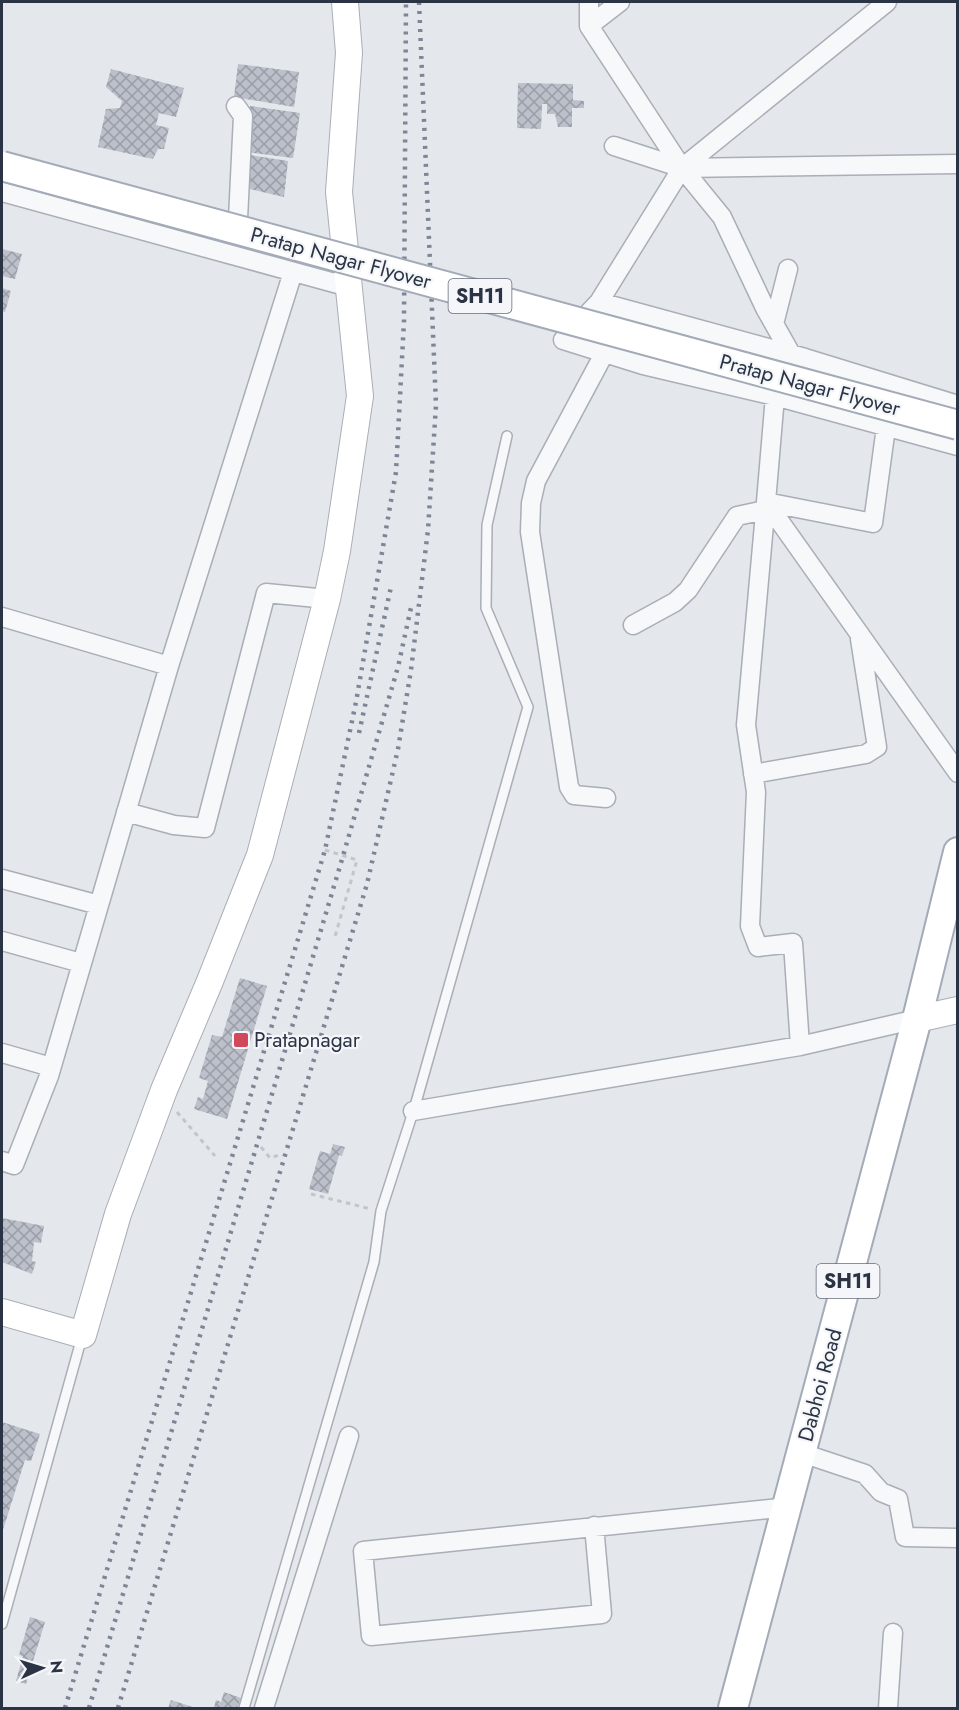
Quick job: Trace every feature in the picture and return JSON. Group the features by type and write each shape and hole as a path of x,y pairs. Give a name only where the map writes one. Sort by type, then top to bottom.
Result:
{"main road":[{"name":"Pratap Nagar Flyover","path":"2,166 957,425"},
{"name":"Dabhoi Road","path":"733,1708 917,1019 957,852"}],"street":[{"path":"2,1312 83,1335 118,1214 163,1094 260,855 327,599 360,396 339,192 349,53 345,2"},
{"path":"589,2 589,26 682,168 722,217 791,354"},
{"path":"589,26 620,2"},
{"path":"886,2 682,168 599,302 563,340 643,364 775,396 957,446"},
{"path":"236,106 243,116 238,219"},
{"path":"614,146 682,168 957,164"},
{"path":"2,151 344,248"},
{"path":"2,192 349,287"},
{"path":"774,324 788,269"},
{"path":"2,1161 14,1165 51,1067 169,666 293,272"},
{"path":"599,302 791,354 957,405"},
{"path":"605,352 536,481 531,503 530,532 569,787 574,795 606,798"},
{"path":"775,396 746,725 756,792 750,926 758,947 793,943 800,1046"},
{"path":"633,625 675,602 688,590 737,516 765,506 873,523 886,427"},
{"path":"765,506 957,773"},
{"path":"126,812 174,825 205,828 266,593 327,599"},
{"path":"2,617 169,666"},
{"path":"753,774 873,753 877,747 859,634"},
{"path":"2,879 99,905"},
{"path":"2,941 81,963"},
{"path":"413,1111 800,1046 957,1010"},
{"path":"2,1053 51,1067"},
{"path":"264,1708 349,1436"},
{"path":"802,1453 865,1474 881,1492 898,1499 905,1537 957,1538"},
{"path":"594,1526 602,1614 371,1636 363,1551 594,1526 788,1507"},
{"path":"888,1708 894,1633"}],"lane":[{"path":"244,1708 374,1262 381,1211 413,1111 528,707 486,608 487,525 507,436"},
{"path":"2,1624 83,1335"}],"path":[{"path":"325,850 357,860 334,940"},
{"path":"163,1094 215,1156"},
{"path":"261,1147 270,1158 279,1155"},
{"path":"311,1194 381,1211"}],"building":[{"path":"238,64 299,72 294,107 234,97"},
{"path":"111,69 184,88 176,117 159,113 156,125 169,128 164,149 158,149 153,159 98,147 106,109 120,108 122,101 106,87"},
{"path":"518,83 573,84 573,100 584,101 584,108 572,108 572,127 558,127 555,114 547,114 547,104 542,104 541,129 517,128"},
{"path":"250,106 300,113 293,158 247,152"},
{"path":"250,155 288,161 284,197 250,189"},
{"path":"2,249 22,254 15,279 2,276"},
{"path":"2,288 11,291 5,312 2,311"},
{"name":"Pratapnagar","path":"240,978 267,986 227,1119 194,1109 198,1097 203,1099 208,1081 199,1078 212,1035 222,1037"},
{"path":"333,1144 345,1147 342,1156 339,1155 328,1194 309,1189 320,1151 330,1154"},
{"path":"2,1218 44,1226 41,1243 34,1242 32,1261 36,1262 32,1274 2,1262"},
{"path":"2,1422 40,1434 31,1461 25,1460 2,1533"},
{"path":"30,1617 45,1622 26,1684 16,1681 23,1656 19,1655"},
{"path":"224,1692 241,1698 237,1708 214,1708 216,1700 221,1702"},
{"path":"171,1700 196,1708 168,1708"}],"railway":[{"path":"65,1708 325,850 356,702 396,472 404,321 406,2"},
{"path":"118,1708 367,884 398,749 411,670 428,530 436,405 419,2"},
{"path":"359,733 391,587"},
{"path":"89,1708 343,856 398,667 412,603"}],"place":[{"name":"Pratapnagar","path":"241,1040"}]}
